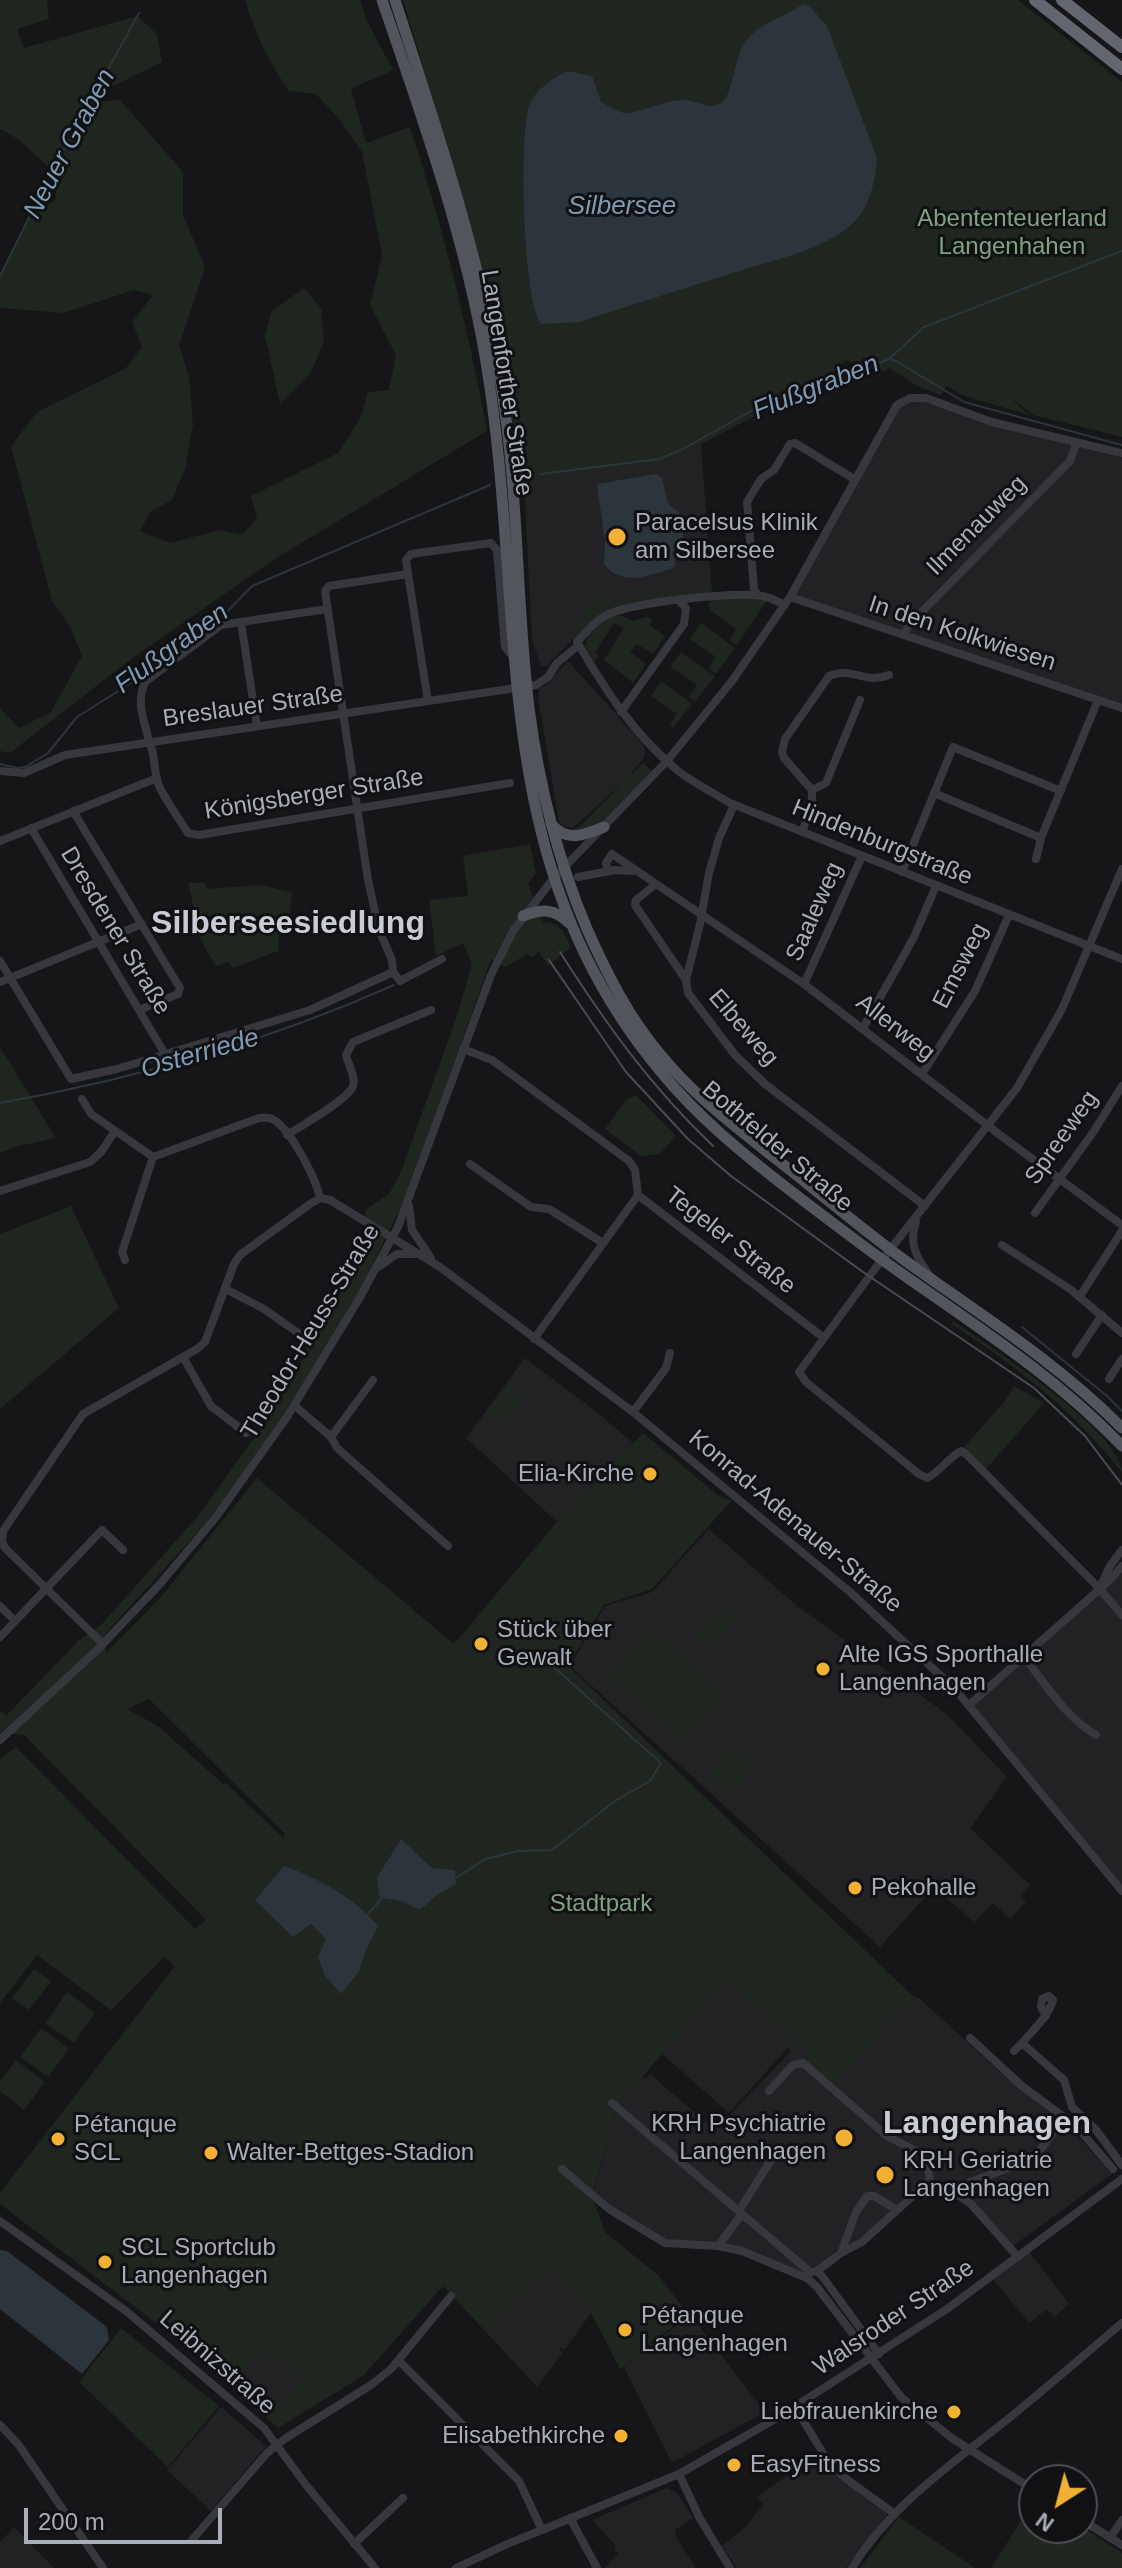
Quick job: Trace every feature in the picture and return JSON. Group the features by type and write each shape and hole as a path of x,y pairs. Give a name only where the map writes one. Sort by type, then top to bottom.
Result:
{"highway":[{"path":"1035,0 1122,69"},
{"path":"1062,0 1122,47"}],"main road":[{"name":"Langenforther Straße","path":"382,0 445,192 476,310 501,484 514,658 522,688"},
{"name":"Langenforther Straße","path":"395,0 473,253 502,386 512,486 522,688"},
{"name":"Bothfelder Straße","path":"522,688 550,823 563,869 610,978 632,1017 664,1059 721,1115 890,1250 1068,1377 1122,1428"},
{"name":"Bothfelder Straße","path":"522,688 527,774 553,879 570,924 617,1011 645,1052 676,1090 748,1158 882,1260 1060,1387 1122,1446"},
{"path":"550,823 559,833 571,837 604,827"},
{"path":"523,916 549,910 570,924"}],"street":[{"name":"Theodor-Heuss-Straße","path":"0,1740 103,1644 160,1584 210,1524 295,1406 376,1269 410,1201 499,955 523,916 553,879 667,761 732,681 787,601 893,410 901,401 926,398 962,413 1076,444"},
{"path":"758,595 754,589 747,505 761,479 774,470 790,444 795,443 854,479"},
{"path":"1076,444 1122,453"},
{"name":"Ilmenauweg","path":"903,635 910,624 1070,461 1076,444"},
{"path":"428,701 406,560 411,554 488,542 494,545 497,550 505,647 514,658"},
{"path":"408,574 329,586 325,591 357,809 379,930 392,960 393,972 400,981 442,959"},
{"path":"522,688 541,684 597,621 611,613 679,601 758,595"},
{"name":"In den Kolkwiesen","path":"758,595 903,635 1122,708"},
{"path":"621,712 684,624 686,608 679,601"},
{"path":"257,726 241,622 327,609"},
{"name":"Königsberger Straße","path":"241,622 215,628 146,681 141,693 160,788 191,835 510,783"},
{"name":"Hindenburgstraße","path":"578,644 621,712 667,761 734,805 1122,959"},
{"path":"802,832 812,804 812,790 788,765 782,752 785,739 824,680 837,672 876,680 889,675"},
{"name":"Breslauer Straße","path":"0,771 24,773 65,755 522,688"},
{"path":"812,790 826,783 860,700"},
{"path":"1036,859 1041,838 1098,700"},
{"path":"902,872 953,747 1061,791"},
{"path":"0,841 157,778"},
{"path":"934,793 1041,838"},
{"name":"Elbeweg","path":"734,805 714,853 686,980 688,993 750,1071 922,1209"},
{"path":"73,811 180,988 178,994 139,1010"},
{"name":"Dresdener Straße","path":"31,828 165,1054"},
{"name":"Allerweg","path":"608,871 606,863 612,854 804,984 1122,1225"},
{"name":"Saaleweg","path":"804,984 862,856"},
{"path":"1122,869 1062,1009 1031,1066 799,1372 806,1382 927,1478 956,1454 961,1451 966,1454 1122,1615"},
{"name":"Allerweg","path":"578,877 608,871 637,871"},
{"path":"656,884 636,900 635,905 686,980"},
{"path":"863,1028 900,965 936,886"},
{"name":"Emsweg","path":"922,1074 975,991 1009,915"},
{"path":"0,982 142,924"},
{"path":"0,961 71,1079 310,1010 393,972"},
{"path":"287,1135 352,1089 354,1081 346,1055 353,1042 431,1010"},
{"path":"463,1049 492,1060 629,1161 635,1170 638,1195"},
{"name":"Spreeweg","path":"1035,1213 1122,1086"},
{"path":"82,1099 91,1114 153,1157"},
{"path":"103,1644 5,1548 3,1531 83,1414 197,1349 208,1338 240,1255 320,1198 316,1181 275,1120 259,1118 153,1157"},
{"path":"0,1191 90,1162 115,1131"},
{"path":"125,1260 122,1252 153,1157"},
{"path":"470,1164 531,1207 549,1209 603,1243"},
{"name":"Tegeler Straße","path":"534,1339 638,1195 824,1338"},
{"name":"Konrad-Adenauer-Straße","path":"320,1198 334,1202 440,1267 633,1412 825,1570 937,1671 969,1705 1122,1891"},
{"path":"410,1201 412,1230 440,1267"},
{"path":"922,1209 912,1239 915,1253 932,1280"},
{"path":"1080,1296 1122,1231"},
{"path":"1002,1245 1080,1296 1122,1333"},
{"path":"376,1269 397,1254 421,1254"},
{"path":"226,1289 301,1335"},
{"path":"1076,1354 1102,1315"},
{"path":"633,1412 666,1368 670,1353"},
{"path":"183,1357 211,1406 246,1433"},
{"path":"1109,1379 1122,1359"},
{"path":"331,1437 373,1380"},
{"path":"295,1406 331,1437 337,1448 448,1546"},
{"path":"0,1637 102,1530 123,1550"},
{"path":"1099,1588 1122,1550"},
{"path":"969,1705 1122,1566"},
{"path":"0,1606 14,1620"},
{"path":"1023,1656 1073,1718 1096,1735"},
{"path":"1014,2051 1046,2016"},
{"path":"970,2038 1022,2086 1091,2140 1118,2167"},
{"path":"1022,2043 1064,2080 1072,2107 1096,2130 1118,2167"},
{"path":"769,2091 793,2065 803,2063 887,2136 926,2156 931,2188"},
{"path":"612,2103 813,2276 817,2287 875,2356 901,2397 967,2449 1018,2480"},
{"path":"813,2276 841,2253 862,2242 910,2196 931,2188 948,2188 1024,2162 1036,2155 1065,2118"},
{"path":"718,2246 771,2160"},
{"path":"562,2169 609,2209 665,2243 718,2246 813,2276"},
{"name":"Walsroder Straße","path":"456,2568 679,2474 795,2407 947,2309 1122,2179"},
{"path":"948,2188 971,2204 1018,2257"},
{"path":"841,2253 856,2212 867,2196 874,2196 897,2210"},
{"name":"Leibnizstraße","path":"0,2221 126,2311 251,2416 375,2568"},
{"path":"192,2540 277,2445 371,2385 399,2361 451,2296"},
{"path":"852,2568 895,2514 967,2449 1017,2412 1122,2323"},
{"path":"399,2361 519,2481 542,2530"},
{"path":"795,2407 829,2463 895,2514"},
{"path":"0,2425 18,2444 103,2568"},
{"path":"679,2474 699,2517 730,2568"},
{"path":"354,2544 403,2498"},
{"path":"570,2518 597,2568"},
{"path":"1110,2538 1122,2520"},
{"path":"1098,2530 1122,2545"}],"shaded area":[{"path":"914,397 962,413 1122,453 1122,708 790,597 889,416"},
{"name":"Paracelsus Klinik am Silbersee","path":"701,444 712,594 664,599 590,623 546,666 541,666 532,641 526,480 684,453"},
{"path":"568,661 643,744 645,750 644,758 626,780 573,828 563,826 559,821 538,699 539,688 545,686"},
{"path":"525,1358 633,1443 557,1522 466,1438"},
{"path":"709,1529 796,1605 948,1715 1007,1777 970,1828 1030,1885 1020,1896 1026,1902 1010,1919 993,1903 974,1922 934,1887 880,1947 570,1666 605,1606 652,1592"},
{"path":"1122,1566 1122,1891 969,1705"},
{"path":"727,1980 795,2040 729,2113 662,2054"},
{"name":"KRH Psychiatrie Langenhagen","path":"919,1998 1000,2072 1067,2125 1112,2174 1013,2246 949,2185 918,2189 906,2195 886,2218 861,2238 816,2267 802,2272 763,2256 667,2239 643,2229 593,2194 618,2104 642,2076 646,2079 650,2074 715,2130 799,2043 810,2053 805,2060 882,2033 878,2028"},
{"path":"1027,2249 1069,2304 1054,2317 1047,2309 1029,2323 992,2278"},
{"path":"549,2268 591,2313 565,2349 561,2347 559,2350 563,2353 537,2387 485,2331"},
{"path":"686,2319 696,2322 765,2412 672,2463 624,2367"},
{"path":"258,2351 272,2356 304,2379 285,2405 271,2396 259,2399 239,2378"},
{"path":"221,2407 266,2446 211,2511 167,2470"},
{"path":"815,2457 822,2471 828,2465 888,2513 846,2568 737,2568 722,2546 744,2528 764,2504 756,2497"},
{"path":"667,2488 677,2493 693,2518 676,2529 675,2535 696,2568 604,2568 618,2554 614,2549 616,2546 592,2520"},
{"path":"14,2527 54,2568 0,2568 0,2542"}],"green space":[{"path":"0,0 47,0 49,19 17,29 24,48 137,16 157,34 162,62 101,92 93,102 120,100 183,172 183,215 205,267 179,345 189,377 193,425 185,469 172,500 150,512 140,531 170,543 220,530 242,535 257,518 251,496 338,453 361,417 368,392 389,390 396,355 370,305 382,255 362,152 339,119 316,94 289,91 263,47 245,0 360,0 367,21 393,70 351,89 366,143 410,127 454,278 487,431 275,559 131,659 10,753 0,751 0,708 19,728 51,712 82,656 70,627 52,601 11,446 37,412 126,368 142,347 132,322 153,295 134,290 63,313 0,308 0,274 27,220 56,199 55,173 18,139 0,129"},
{"name":"Abententeuerland Langenhahen","path":"403,0 1018,0 1122,82 1122,437 1033,415 1008,395 1029,415 965,396 946,386 941,395 919,387 889,368 885,372 845,360 833,375 684,453 660,462 526,480 524,483 488,292"},
{"path":"304,288 321,308 324,341 311,373 280,404 265,336 271,312"},
{"path":"710,581 712,594 599,615 579,634 577,628 586,610 603,591 612,593 616,602 663,593 665,588 673,587 677,592 704,589"},
{"path":"712,599 768,599 737,645 729,640 736,629 707,605"},
{"path":"612,616 633,621 647,617 652,620 649,625 665,636 653,654 637,644 630,652 646,664 633,683 604,660 624,628 614,623 595,653 599,656 594,662 585,647 588,634"},
{"path":"701,623 735,648 716,674 708,668 716,657 690,639"},
{"path":"681,652 715,676 695,702 689,697 697,685 670,667"},
{"path":"661,681 692,704 673,728 670,725 677,714 651,696"},
{"path":"643,763 655,774 605,821 577,837 567,831 579,827"},
{"name":"Stadtpark","path":"530,844 536,873 528,884 543,922 557,926 571,947 548,966 539,952 532,957 527,954 506,967 491,959 409,1190 357,1297 264,1447 214,1514 105,1634 106,1653 161,1597 257,1478 454,1644 557,1522 643,1433 720,1497 732,1500 652,1589 604,1605 568,1666 915,1998 878,2028 882,2033 832,2084 805,2060 810,2053 799,2043 791,2051 788,2048 794,2039 727,1981 618,2104 592,2196 605,2232 658,2275 689,2315 645,2347 647,2351 620,2369 591,2313 549,2269 485,2331 443,2286 363,2376 278,2428 266,2417 265,2398 271,2396 286,2404 304,2379 272,2356 264,2361 258,2352 235,2383 0,2204 0,2193 175,1966 164,1957 111,2010 37,1955 0,2003 0,1759 16,1747 195,1929 206,1920 24,1735 0,1733 0,1710 6,1716 78,1641 101,1625 197,1517 257,1434 299,1368 312,1335 344,1288 353,1263 349,1260 367,1235 365,1210 389,1194 400,1174 457,1016 472,964 463,943 436,956 429,900 468,896 463,856","holes":["149,1699 285,1834 283,1838 226,1783 223,1784 158,1726 127,1709","401,1839 432,1868 456,1883 420,1910 401,1901 377,1877","269,1884 378,1926 359,1972 341,1994 325,1976 327,1940 311,1924 293,1936 255,1900"]},
{"path":"188,883 205,883 207,889 260,885 292,892 290,912 280,928 278,951 233,968 228,962 216,966 201,941"},
{"path":"0,1047 56,1138 0,1153"},
{"path":"636,1095 676,1136 660,1154 641,1156 605,1129 626,1100"},
{"path":"71,1206 119,1308 0,1409 0,1234"},
{"path":"953,1321 1077,1413 1116,1455 1122,1472 1064,1409 1000,1357 951,1324"},
{"path":"509,1383 525,1395 502,1426 486,1414"},
{"path":"1014,1386 1044,1403 985,1470 963,1448 1005,1401"},
{"path":"721,1605 737,1619 708,1650 693,1637"},
{"path":"650,1627 727,1696 683,1743 607,1675"},
{"path":"731,1747 756,1766 731,1798 707,1779"},
{"path":"34,1969 51,1981 29,2010 12,1998"},
{"path":"67,1992 95,2013 74,2043 45,2023"},
{"path":"41,2028 69,2049 48,2077 20,2057"},
{"path":"16,2060 45,2082 24,2110 0,2091 0,2082"},
{"path":"121,2328 219,2406 168,2467 79,2382"},
{"path":"899,2517 975,2568 860,2568"},
{"path":"1018,2525 1018,2544 1098,2544 1098,2537 1122,2553 1122,2568 991,2568"}],"water":[{"name":"Silbersee","path":"803,4 810,7 827,26 877,158 875,176 863,211 851,225 828,241 800,252 579,322 541,324 535,309 526,252 523,179 526,120 530,103 537,93 567,71 592,76 601,102 624,113 677,100 716,105 728,93 740,52 749,38 762,26"},
{"path":"656,474 662,478 668,504 683,516 683,542 674,549 675,564 673,568 636,578 619,575 604,564 605,542 597,484"},
{"path":"401,1839 432,1868 455,1870 456,1884 420,1910 379,1895 377,1877"},
{"path":"284,1866 335,1890 378,1926 359,1972 341,1994 325,1976 318,1957 326,1939 311,1924 293,1937 255,1900"},
{"path":"0,2250 7,2251 107,2327 109,2340 82,2374 0,2309"}],"waterway":[{"name":"Neuer Graben","path":"0,276 51,173 139,13"},
{"name":"Flußgraben","path":"541,474 659,459 803,388 847,377 889,359 924,327 1122,251"},
{"path":"889,359 964,402 1122,445"},
{"name":"Flußgraben","path":"0,764 25,767 48,753 77,717 147,673 221,618 252,586 490,485"},
{"name":"Osterriede","path":"0,1103 101,1082 201,1056 299,1024 394,985"},
{"path":"1022,1327 1122,1411"},
{"path":"456,1878 485,1859 518,1851 552,1850 615,1801 650,1781 661,1763 548,1662"},
{"path":"368,1914 382,1898"}],"tram line":[{"path":"560,952 630,1054 669,1101 713,1146"},
{"path":"549,960 626,1072 688,1139 731,1176 863,1272 1034,1388 1085,1436 1122,1485"}],"place":[{"name":"Paracelsus Klinik am Silbersee","path":"617,537"},
{"name":"Elia-Kirche","path":"650,1474"},
{"name":"Stück über Gewalt","path":"481,1644"},
{"name":"Alte IGS Sporthalle Langenhagen","path":"823,1669"},
{"name":"Pekohalle","path":"855,1888"},
{"name":"KRH Psychiatrie Langenhagen","path":"844,2138"},
{"name":"Pétanque SCL","path":"58,2139"},
{"name":"Walter-Bettges-Stadion","path":"211,2153"},
{"name":"KRH Geriatrie Langenhagen","path":"885,2175"},
{"name":"SCL Sportclub Langenhagen","path":"105,2262"},
{"name":"Pétanque Langenhagen","path":"625,2330"},
{"name":"Liebfrauenkirche","path":"954,2412"},
{"name":"Elisabethkirche","path":"621,2436"},
{"name":"EasyFitness","path":"734,2465"}],"district":[{"name":"Silberseesiedlung","path":"288,924"},
{"name":"Langenhagen","path":"987,2124"}]}
